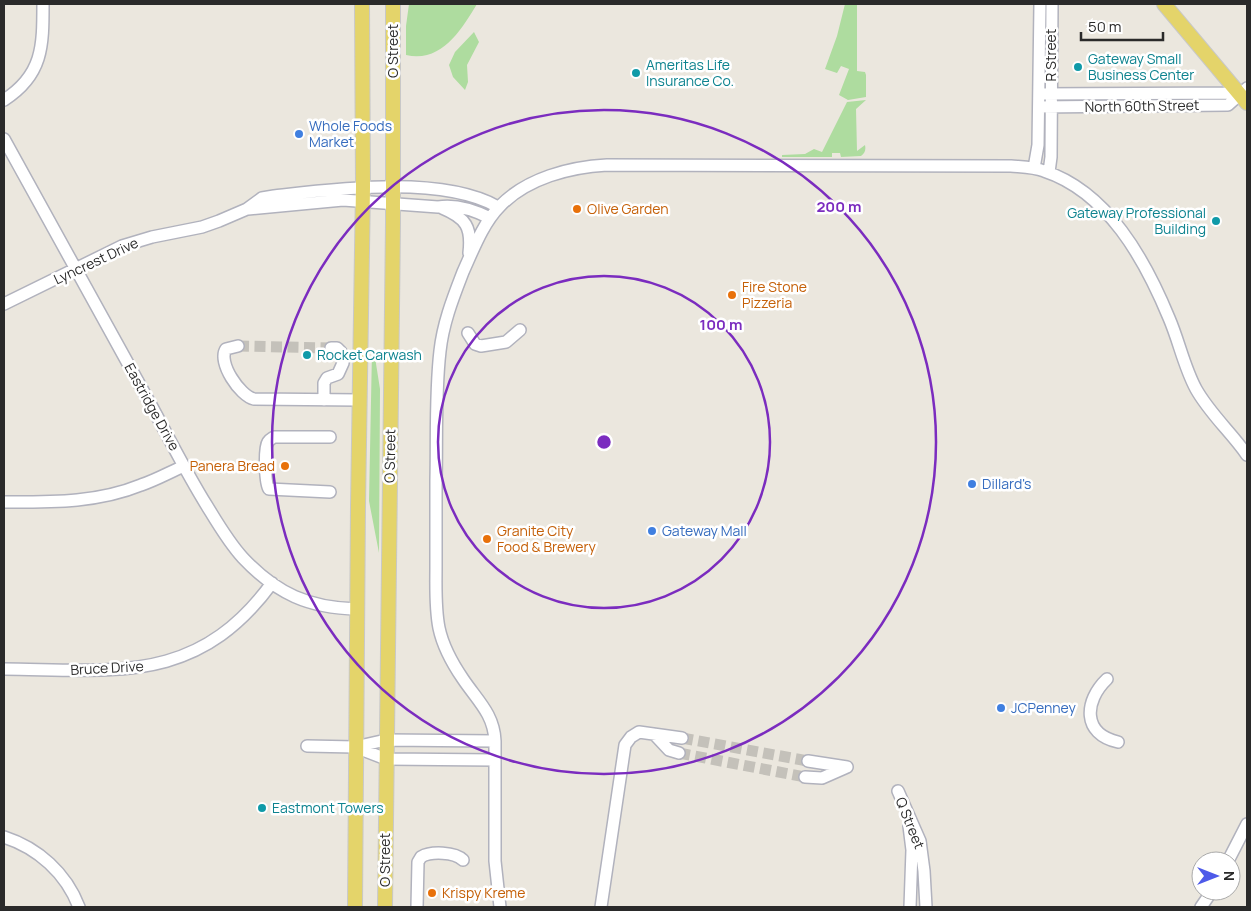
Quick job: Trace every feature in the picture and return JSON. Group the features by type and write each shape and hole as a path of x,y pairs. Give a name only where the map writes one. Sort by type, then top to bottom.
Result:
{"main road":[{"path":"355,907 355,747 363,194 362,4"},
{"name":"O Street","path":"385,907 393,203 393,4"},
{"path":"1164,4 1245,95"}],"street":[{"path":"4,100 26,80 39,57 43,38 43,4"},
{"name":"R Street","path":"1034,168 1038,145 1040,4"},
{"name":"R Street","path":"1049,172 1051,156 1052,4"},
{"name":"North 60th Street","path":"1039,94 1245,95"},
{"name":"North 60th Street","path":"1039,107 1228,105 1245,95"},
{"name":"Eastridge Drive","path":"4,139 184,466 227,538 244,559 288,594 323,607 357,609"},
{"path":"500,907 495,861 495,741 493,723 489,714 455,668 444,646 439,628 436,599 438,395 440,351 449,307 468,262 490,218 498,207 524,189 568,170 594,166 975,166 1034,168 1049,172 1087,195 1107,214 1128,240 1158,291 1196,389 1212,414 1244,447 1247,455"},
{"name":"Lyncrest Drive","path":"4,304 132,242 161,234 202,227 248,209 262,198 334,188 393,203 461,207 490,218"},
{"name":"Lyncrest Drive","path":"363,194 393,188 454,192 484,200 498,207"},
{"path":"438,207 454,213 465,222 469,230 470,241 468,262"},
{"path":"468,333 475,344 481,346 506,342 520,330"},
{"path":"238,346 226,349 223,353 223,359 234,382 248,398 359,400"},
{"path":"324,400 324,383 326,378 340,371 343,364 341,352 337,348 331,348"},
{"path":"330,437 274,437 268,440 266,445 266,482 269,490 330,492"},
{"path":"4,502 68,501 103,496 141,486 184,466"},
{"name":"Bruce Drive","path":"4,669 116,670 164,662 201,648 224,634 248,612 272,583"},
{"path":"1108,679 1099,687 1093,697 1091,716 1097,733 1104,738 1118,742"},
{"path":"601,907 625,745 631,737 639,732 682,738"},
{"path":"654,734 670,750 679,752"},
{"path":"307,746 355,747 386,740 495,741"},
{"path":"355,747 386,759 495,760"},
{"path":"806,777 822,778 847,767 808,761"},
{"name":"Q Street","path":"910,907 911,839 909,823 898,791 920,841 926,907"},
{"path":"1233,851 1247,824"},
{"path":"4,837 25,846 52,866 68,885 79,907"},
{"path":"417,907 418,862 420,857 430,854 452,855 458,856 463,860"}],"green space":[{"path":"409,4 477,4 457,34 449,42 430,54 419,56 406,55 406,26"},
{"path":"845,4 857,4 857,71 865,72 866,75 866,97 848,100 839,95 849,69 841,66 837,73 825,69 837,36"},
{"path":"474,32 479,42 467,65 468,82 465,90 453,77 449,65 455,52"},
{"path":"866,100 856,109 857,151 865,145 864,153 861,156 841,157 840,153 832,153 832,157 782,157 782,155 805,154 814,149 822,152 847,102"},
{"path":"372,351 374,351 380,389 379,553 369,501"}],"tunnel":[{"path":"238,346 331,348"},
{"path":"682,738 808,761"},
{"path":"679,753 805,777"}],"place":[{"name":"Gateway Small Business Center","path":"1078,67"},
{"name":"Ameritas Life Insurance Co.","path":"636,73"},
{"name":"Whole Foods Market","path":"299,134"},
{"name":"Olive Garden","path":"577,209"},
{"name":"Gateway Professional Building","path":"1216,221"},
{"name":"Fire Stone Pizzeria","path":"732,295"},
{"name":"Rocket Carwash","path":"307,355"},
{"name":"Panera Bread","path":"285,466"},
{"name":"Dillard's","path":"972,484"},
{"name":"Gateway Mall","path":"652,531"},
{"name":"Granite City Food & Brewery","path":"487,539"},
{"name":"JCPenney","path":"1001,708"},
{"name":"Eastmont Towers","path":"262,808"},
{"name":"Krispy Kreme","path":"432,893"}]}
